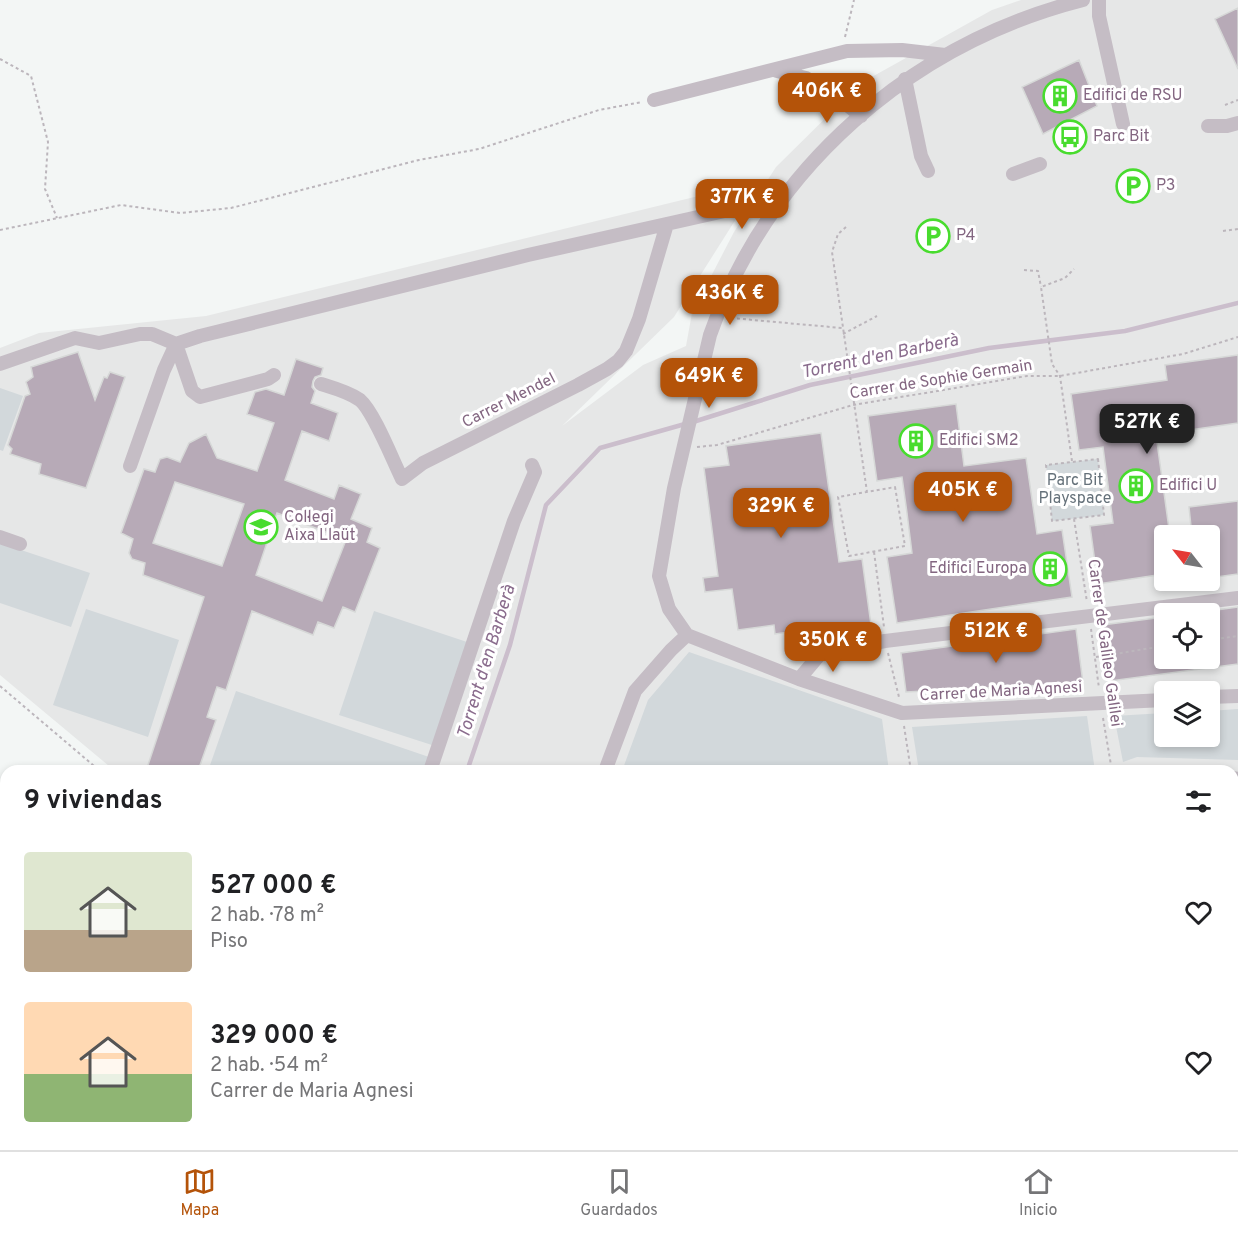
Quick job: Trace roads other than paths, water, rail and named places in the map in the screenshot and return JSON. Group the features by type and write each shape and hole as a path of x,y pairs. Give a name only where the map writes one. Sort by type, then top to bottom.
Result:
{"street":[{"path":"607,765 635,691 687,635 669,609 659,576 674,488 710,335 733,279 759,232 805,168 905,79 963,45 1046,9 1083,0"},
{"path":"1099,0 1099,16 1123,124"},
{"path":"654,100 847,51 902,50 945,55"},
{"path":"774,70 806,78 835,95 861,116"},
{"path":"905,79 921,156 928,171"},
{"path":"1208,126 1227,126 1238,123"},
{"path":"1012,174 1041,164"},
{"path":"0,364 75,339 99,343 140,334 152,334 176,344 200,336 517,258 738,207 782,200"},
{"name":"Carrer Mendel","path":"321,384 361,401 371,415 402,479 423,463 578,385 618,361 626,351 639,319 667,224"},
{"path":"176,344 192,391 200,397 268,379 274,375"},
{"path":"130,466 164,369 176,344"},
{"path":"432,765 514,521 535,472 532,465"},
{"path":"0,537 20,544"},
{"path":"799,679 821,654 885,641 1238,598"},
{"name":"Carrer de Maria Agnesi","path":"687,635 799,679 902,713 1154,701"},
{"path":"1220,697 1238,696"}],"waterway":[{"name":"Torrent d'en Barberà","path":"693,422 810,385 989,348 1125,331 1238,303"},
{"name":"Torrent d'en Barberà","path":"469,765 510,645 546,505 600,448 685,424"}],"place":[{"name":"Edifici de RSU","path":"1060,96"},
{"name":"Parc Bit","path":"1070,137"},
{"name":"P3","path":"1133,186"},
{"name":"P4","path":"933,236"},
{"name":"Edifici SM2","path":"916,441"},
{"name":"Edifici U","path":"1136,486"},
{"name":"Col·legi Aixa Llaüt","path":"261,527"},
{"name":"Edifici Europa","path":"1050,569"}],"park label":[{"name":"Parc Bit Playspace","path":"1075,490"}]}
